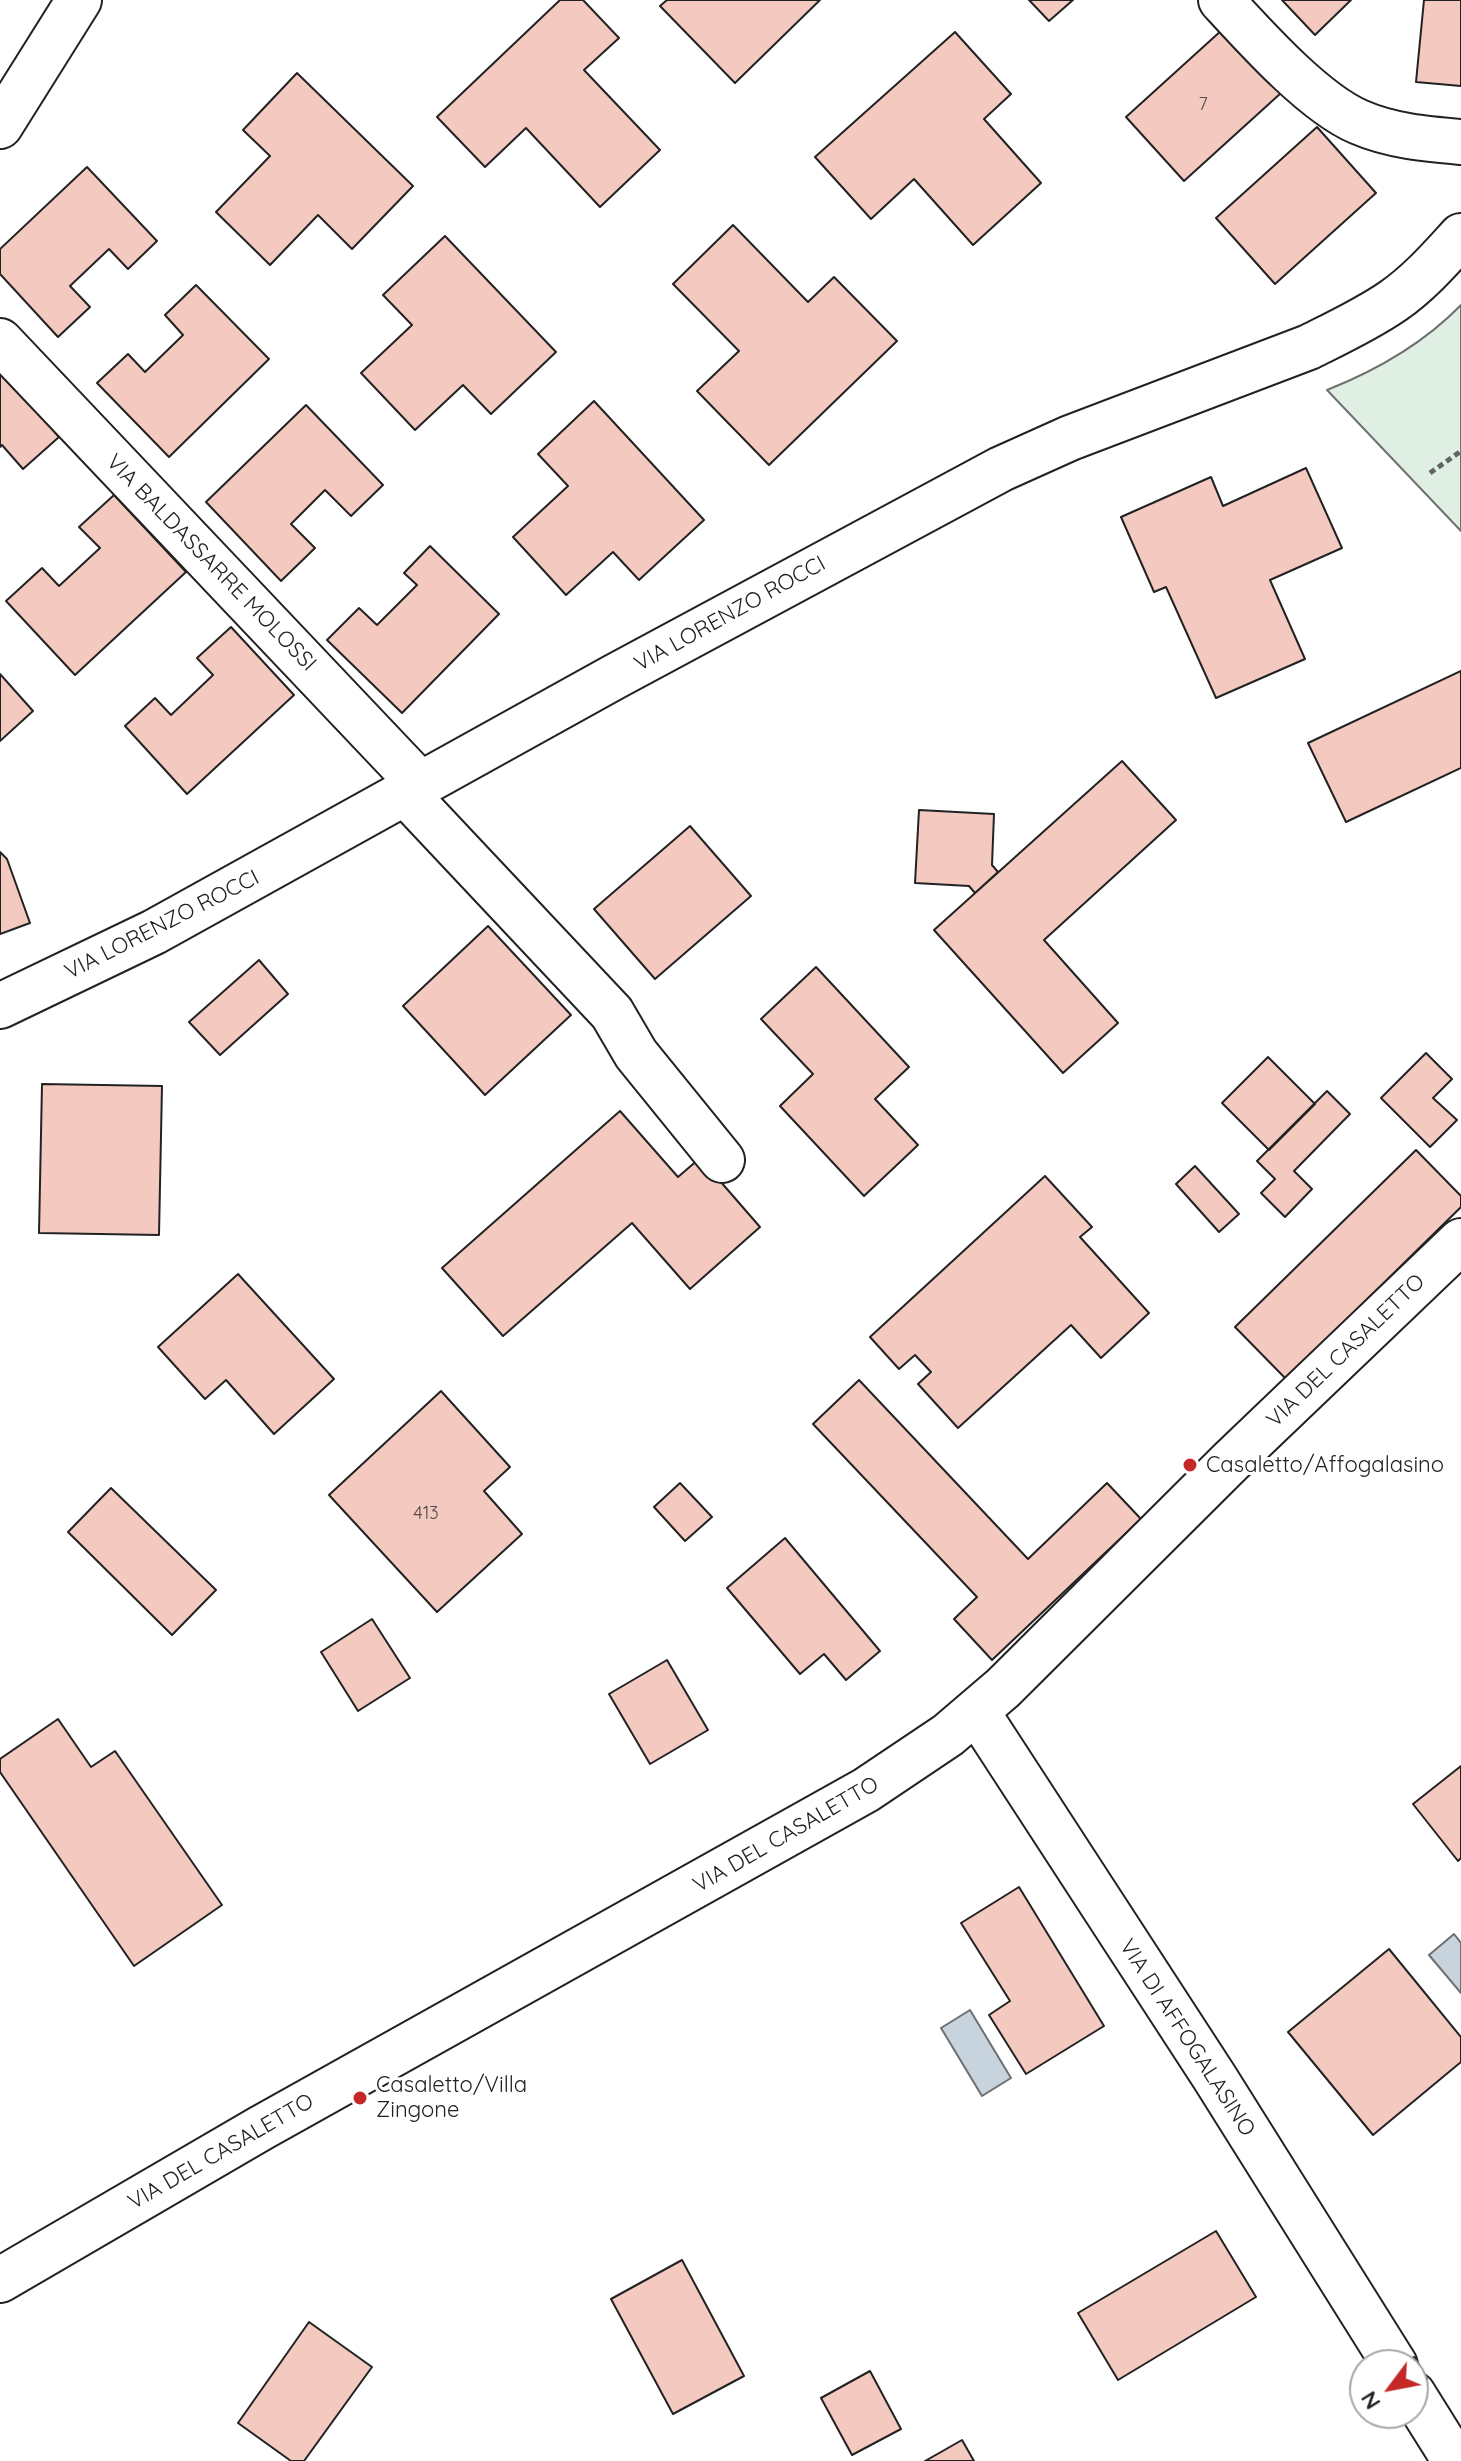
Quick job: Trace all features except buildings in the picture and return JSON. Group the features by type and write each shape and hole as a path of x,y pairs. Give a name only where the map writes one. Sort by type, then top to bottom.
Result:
{"street":[{"path":"0,126 79,0"},
{"path":"1221,0 1318,96 1339,112 1359,122 1404,136 1461,142"},
{"name":"VIA LORENZO ROCCI","path":"0,1006 154,932 614,677 1001,469 1083,432 1309,347 1347,327 1393,301 1415,284 1461,236"},
{"name":"VIA BALDASSARRE MOLOSSI","path":"0,341 413,789 612,1013 636,1054 722,1160"},
{"name":"VIA DEL CASALETTO","path":"0,2280 261,2128 835,1808 928,1750 977,1712 1231,1461 1461,1241"},
{"name":"VIA DI AFFOGALASINO","path":"977,1712 1215,2078 1385,2349"},
{"path":"1429,2420 1455,2461"}],"path":[{"path":"1430,473 1461,451"}],"green space":[{"path":"1461,305 1461,531 1327,390 1398,355 1431,332"}],"shaded area":[{"path":"1454,1934 1461,1943 1461,1993 1429,1955"},
{"path":"970,2010 1011,2078 982,2096 941,2028"}],"place":[{"name":"Casaletto/Affogalasino","path":"1190,1465"},
{"name":"Casaletto/Villa Zingone","path":"360,2098"}]}
